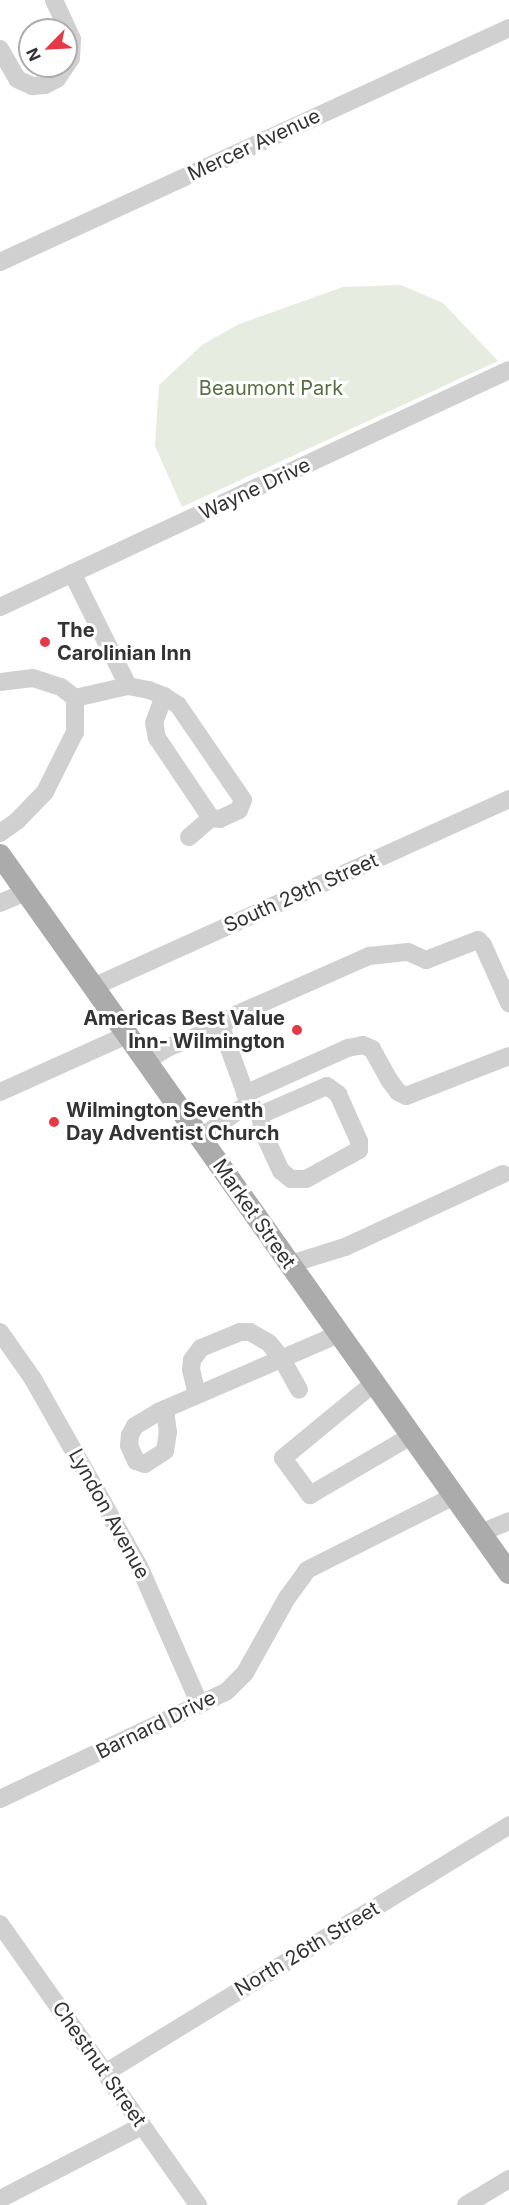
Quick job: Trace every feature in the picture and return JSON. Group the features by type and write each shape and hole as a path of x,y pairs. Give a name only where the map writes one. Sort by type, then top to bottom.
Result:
{"main road":[{"name":"Market Street","path":"0,855 509,1573"}],"street":[{"path":"0,49 17,79 32,86 45,85 57,80 71,58 72,39 54,0"},
{"name":"Mercer Avenue","path":"0,261 509,28"},
{"name":"Wayne Drive","path":"0,607 509,370"},
{"path":"72,573 128,686"},
{"path":"0,682 33,678 61,687 75,698"},
{"path":"75,698 128,686 149,690 178,705 243,800 239,810 220,819 211,818 189,837"},
{"path":"164,696 154,723 157,738 211,818"},
{"path":"0,833 17,821 45,792 75,732 75,698"},
{"name":"South 29th Street","path":"93,987 509,799"},
{"path":"0,903 26,892"},
{"path":"146,1062 169,1047 221,1027 233,1016 369,956 408,952 426,960 478,940 483,945 509,1003"},
{"path":"221,1027 263,1132 281,1172 291,1179 306,1179 359,1150 359,1141 338,1094 327,1086 252,1104"},
{"path":"0,1092 127,1035"},
{"path":"200,1138 252,1104 348,1048 363,1045 372,1049 390,1082 398,1092 406,1096 509,1056"},
{"path":"290,1264 345,1247 502,1174"},
{"name":"Lyndon Avenue","path":"0,1332 33,1379 139,1566 200,1705"},
{"path":"197,1395 191,1370 192,1360 201,1348 240,1332 250,1332 269,1343 282,1359 299,1390"},
{"path":"165,1410 339,1334"},
{"path":"374,1383 283,1458 310,1495 411,1436"},
{"name":"Barnard Drive","path":"0,1799 227,1691 245,1673 287,1599 307,1570 454,1496"},
{"path":"480,1533 509,1521"},
{"name":"North 26th Street","path":"105,2073 509,1825"},
{"name":"Chestnut Street","path":"0,1924 198,2205"},
{"path":"0,2199 142,2126"},
{"path":"466,2205 509,2179"}],"green space":[{"name":"Beaumont Park","path":"401,285 443,303 498,361 182,507 155,446 159,385 202,345 239,324 343,287"}],"place":[{"name":"The Carolinian Inn","path":"45,642"},
{"name":"Americas Best Value Inn- Wilmington","path":"297,1030"},
{"name":"Wilmington Seventh Day Adventist Church","path":"54,1122"}]}
